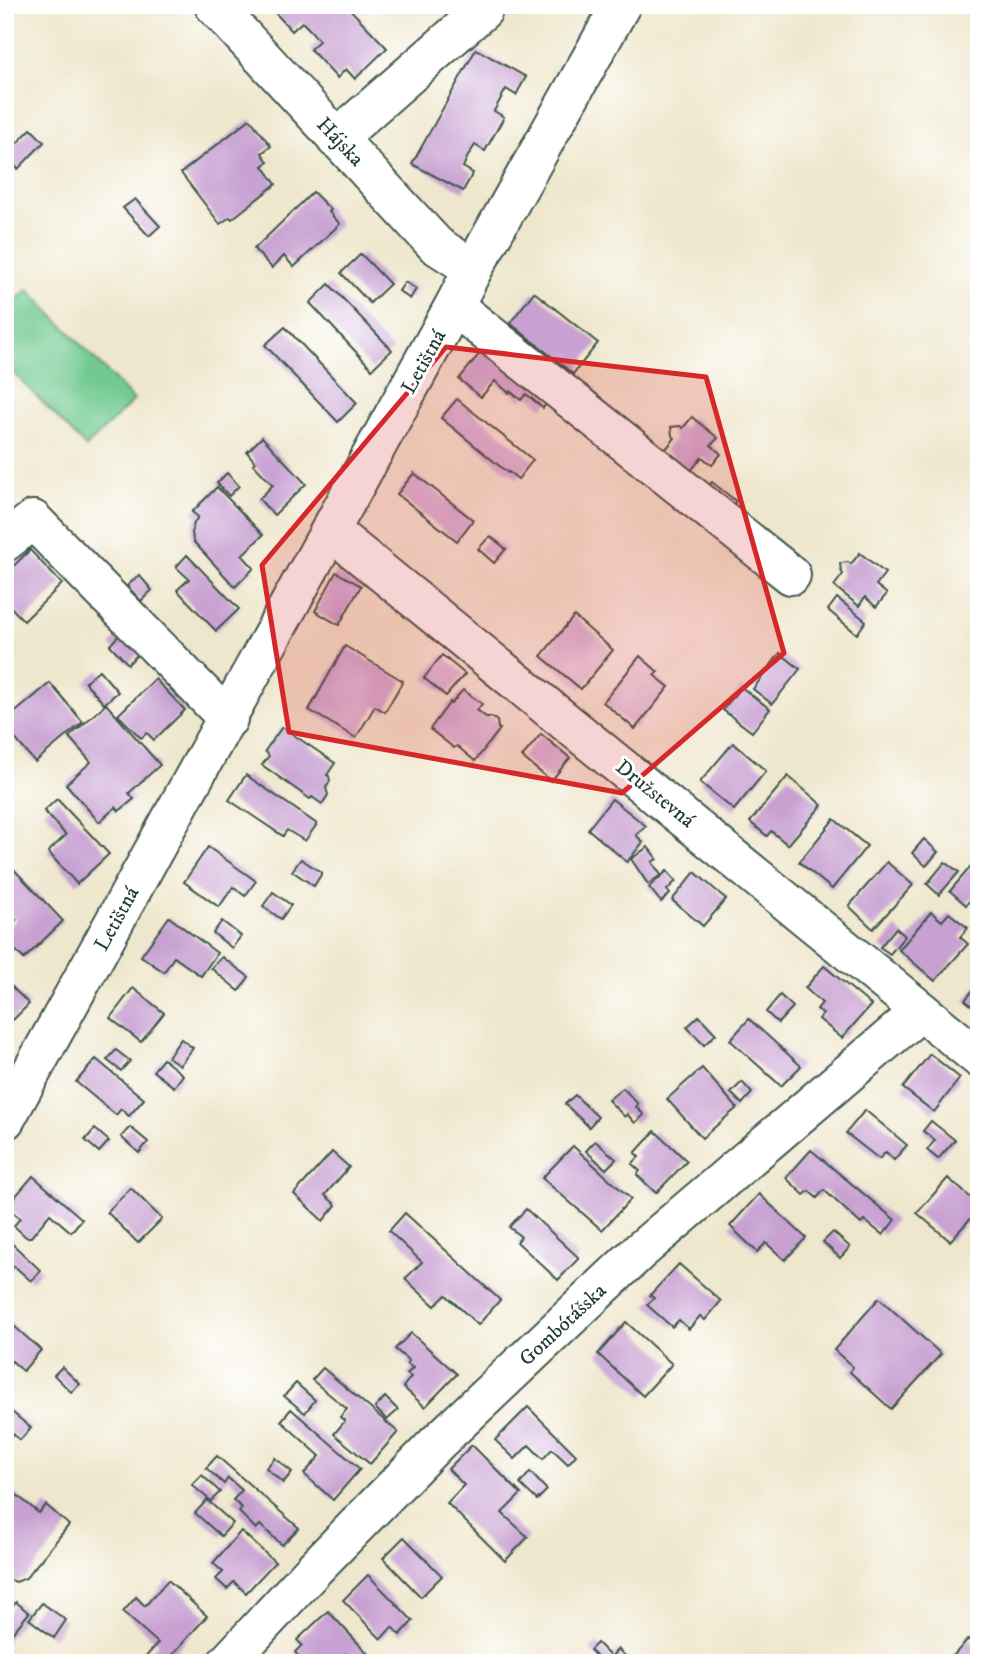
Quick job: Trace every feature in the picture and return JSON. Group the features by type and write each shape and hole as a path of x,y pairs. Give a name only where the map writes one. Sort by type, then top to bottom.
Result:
{"street":[{"name":"Hájska","path":"214,5 436,245 473,269"},
{"name":"Letištná","path":"5,1120 621,5"},
{"path":"336,139 483,10"},
{"path":"454,306 791,575"},
{"path":"19,531 228,719"},
{"name":"Družstevná","path":"331,531 979,1059"},
{"name":"Gombótášska","path":"227,1663 438,1442 640,1251 921,1011"}],"highlighted area":[{"path":"446,347 706,377 784,653 622,793 289,732 262,565"}],"green space":[{"path":"28,289 134,400 86,447 5,364 5,311"}],"building":[{"path":"268,5 346,5 387,48 355,79 346,69 337,78 310,49 319,41 311,31 302,22 292,31"},
{"path":"476,49 526,77 516,95 506,89 494,111 504,117 485,151 475,145 468,156 463,167 473,173 463,191 412,164"},
{"path":"250,119 271,146 262,153 268,162 263,166 276,184 232,219 230,217 220,224 181,173"},
{"path":"31,129 44,142 18,169 5,155"},
{"path":"313,192 331,210 329,212 340,224 294,267 284,256 272,268 254,249"},
{"path":"135,199 160,226 149,236 123,208"},
{"path":"361,254 390,284 370,303 341,273"},
{"path":"405,282 416,289 410,299 399,291"},
{"path":"329,284 392,350 372,369 310,303"},
{"path":"534,292 598,343 573,374 510,323"},
{"path":"285,327 357,403 338,422 265,345"},
{"path":"488,343 553,396 543,408 526,394 521,400 495,381 481,397 459,379"},
{"path":"457,399 533,460 518,479 441,418"},
{"path":"692,417 718,438 711,445 721,454 712,465 702,457 690,472 665,450 675,438 672,436 671,427 683,428"},
{"path":"262,437 306,484 274,515 259,499 273,485 253,464 255,462 247,452"},
{"path":"227,473 239,486 229,496 217,483"},
{"path":"414,473 473,520 457,541 397,494"},
{"path":"712,482 736,501 727,511 703,492"},
{"path":"217,487 263,535 242,555 254,568 235,587 193,541 192,531 198,517 192,512"},
{"path":"490,536 506,549 494,563 478,549"},
{"path":"30,550 62,584 24,621 5,601 5,593 8,590 5,587 5,574"},
{"path":"860,553 885,573 876,585 887,594 876,607 865,597 859,606 834,586 843,574 840,563 851,564"},
{"path":"187,555 239,609 216,631 177,590 189,579 176,567"},
{"path":"336,572 361,586 339,625 315,611"},
{"path":"139,575 152,590 141,601 127,586"},
{"path":"837,598 866,621 857,634 828,610"},
{"path":"574,616 613,650 581,689 541,656"},
{"path":"120,634 139,653 128,664 110,645"},
{"path":"345,646 403,681 385,712 375,706 356,738 309,710"},
{"path":"780,653 800,669 772,704 753,689"},
{"path":"442,655 465,674 446,696 424,678"},
{"path":"640,656 658,672 654,675 669,687 635,729 603,702"},
{"path":"99,670 118,692 104,704 85,682"},
{"path":"155,679 185,710 154,740 147,733 141,738 118,715"},
{"path":"50,683 83,722 35,762 5,727 5,721"},
{"path":"741,687 770,709 752,732 723,710"},
{"path":"463,690 482,704 477,710 497,721 500,729 475,761 430,729 450,702 451,704"},
{"path":"106,704 160,765 129,793 134,799 119,811 116,807 99,822 66,784 91,762 69,737"},
{"path":"282,727 335,763 327,775 330,781 326,788 328,795 322,804 312,797 310,799 262,765 269,756 265,751"},
{"path":"541,734 570,758 551,781 522,757"},
{"path":"733,743 766,771 734,810 700,782"},
{"path":"246,775 317,824 305,841 287,830 283,836 229,800"},
{"path":"788,776 822,805 788,845 771,831 767,836 750,822"},
{"path":"57,799 109,854 77,884 48,852 66,835 44,811"},
{"path":"612,799 646,826 636,835 643,842 627,862 588,829"},
{"path":"834,819 867,846 832,889 799,862"},
{"path":"924,839 938,852 926,866 912,853"},
{"path":"208,847 256,881 245,896 233,887 219,907 184,882"},
{"path":"648,847 657,859 652,862 661,875 648,884 631,859"},
{"path":"979,857 979,890 966,905 950,891"},
{"path":"301,859 322,873 314,886 292,871"},
{"path":"5,860 63,921 24,959 5,940 5,930 16,920 5,909"},
{"path":"887,862 913,885 873,929 849,906"},
{"path":"945,862 959,872 939,895 927,884"},
{"path":"667,871 676,881 667,890 670,894 661,902 649,887"},
{"path":"695,872 726,899 703,926 672,900"},
{"path":"273,892 291,905 281,919 263,906"},
{"path":"931,912 942,921 949,913 968,928 960,937 968,944 935,981 899,950"},
{"path":"169,917 217,953 201,976 174,957 164,972 141,956"},
{"path":"222,921 241,936 232,948 213,933"},
{"path":"896,928 905,936 890,954 880,947"},
{"path":"222,957 249,977 239,991 211,968"},
{"path":"824,966 871,1005 842,1038 819,1019 823,1014 817,1009 822,1003 805,988"},
{"path":"5,980 29,1004 13,1020 5,1012"},
{"path":"979,983 979,1012 965,1000"},
{"path":"133,988 164,1013 141,1042 110,1018"},
{"path":"780,995 793,1007 778,1023 766,1012"},
{"path":"699,1016 716,1034 704,1045 687,1027"},
{"path":"749,1019 801,1066 781,1086 730,1040"},
{"path":"181,1039 193,1048 180,1065 168,1057"},
{"path":"116,1050 130,1061 121,1071 107,1060"},
{"path":"930,1054 960,1078 934,1112 903,1088"},
{"path":"96,1059 144,1099 129,1116 121,1109 116,1115 76,1082"},
{"path":"163,1059 183,1075 174,1087 153,1071"},
{"path":"702,1068 737,1108 702,1138 667,1099"},
{"path":"742,1082 752,1093 742,1104 731,1093"},
{"path":"623,1088 644,1115 635,1123 608,1100"},
{"path":"575,1095 598,1117 589,1127 565,1104"},
{"path":"865,1110 907,1145 894,1160 886,1152 879,1159 846,1133"},
{"path":"931,1121 955,1140 938,1159 927,1150 935,1140 923,1131"},
{"path":"130,1127 148,1142 139,1153 121,1137"},
{"path":"95,1129 109,1141 99,1152 85,1140"},
{"path":"655,1131 687,1161 656,1193 637,1175 640,1171 632,1164 639,1157 635,1153"},
{"path":"595,1141 616,1159 606,1169 586,1151"},
{"path":"573,1146 631,1199 602,1230 542,1178"},
{"path":"811,1150 895,1220 883,1235 864,1220 861,1224 824,1190 817,1198 809,1191 804,1195 786,1178"},
{"path":"332,1152 349,1167 325,1195 336,1205 323,1221 294,1194"},
{"path":"33,1176 82,1219 71,1232 50,1214 31,1237 26,1237 14,1226 20,1218 6,1207"},
{"path":"948,1178 979,1205 979,1209 950,1241 917,1213"},
{"path":"131,1188 162,1219 138,1243 107,1212"},
{"path":"759,1194 806,1238 785,1260 766,1243 757,1252 730,1226"},
{"path":"526,1209 579,1258 558,1280 517,1242 521,1237 509,1227"},
{"path":"405,1213 500,1300 478,1325 446,1295 435,1306 405,1279 422,1262 389,1231"},
{"path":"833,1232 850,1247 840,1258 823,1242"},
{"path":"5,1237 41,1271 31,1281 14,1266 5,1276"},
{"path":"679,1264 721,1301 705,1320 700,1316 689,1329 679,1320 672,1327 647,1305 654,1298 650,1295"},
{"path":"879,1298 941,1354 891,1409 850,1372 853,1367 834,1350"},
{"path":"5,1318 41,1350 23,1371 12,1361 5,1368"},
{"path":"626,1322 672,1364 643,1396 598,1354"},
{"path":"411,1333 457,1374 425,1407 403,1387 411,1377 407,1374 413,1368 395,1349"},
{"path":"62,1367 80,1384 71,1392 54,1375"},
{"path":"323,1368 398,1432 370,1464 334,1434 345,1421 340,1417 347,1409 312,1380"},
{"path":"296,1383 315,1400 305,1413 284,1396"},
{"path":"385,1397 398,1410 387,1420 375,1408"},
{"path":"5,1406 31,1428 20,1440 5,1427"},
{"path":"528,1407 576,1455 568,1464 552,1449 543,1459 529,1445 515,1459 495,1440"},
{"path":"291,1409 360,1469 333,1500 304,1474 320,1456 281,1421"},
{"path":"472,1445 521,1494 502,1513 528,1537 505,1561 447,1503 464,1485 448,1469"},
{"path":"217,1456 299,1528 282,1545 260,1525 256,1529 239,1512 242,1508 233,1500 242,1490 228,1478 224,1484 206,1468"},
{"path":"275,1458 292,1472 283,1483 266,1468"},
{"path":"530,1472 547,1490 537,1500 520,1484"},
{"path":"202,1475 220,1492 211,1501 192,1485"},
{"path":"7,1487 39,1513 46,1505 69,1525 26,1578 16,1582 5,1578"},
{"path":"207,1500 233,1523 221,1536 195,1513"},
{"path":"241,1531 275,1562 246,1593 234,1582 227,1589 216,1579 223,1572 213,1563"},
{"path":"404,1537 442,1576 421,1597 383,1558"},
{"path":"368,1575 413,1621 400,1635 392,1627 381,1639 343,1600"},
{"path":"168,1580 207,1616 173,1654 182,1663 146,1663 143,1660 158,1643 123,1612 136,1597 145,1606"},
{"path":"16,1602 29,1613 5,1642 5,1610 8,1612"},
{"path":"42,1603 66,1620 54,1638 29,1619"},
{"path":"328,1611 377,1663 354,1663 345,1654 336,1663 304,1663 295,1652 302,1645 297,1640"},
{"path":"968,1639 979,1649 979,1663 947,1663"},
{"path":"597,1643 611,1657 618,1649 632,1663 603,1663 590,1650"}]}
